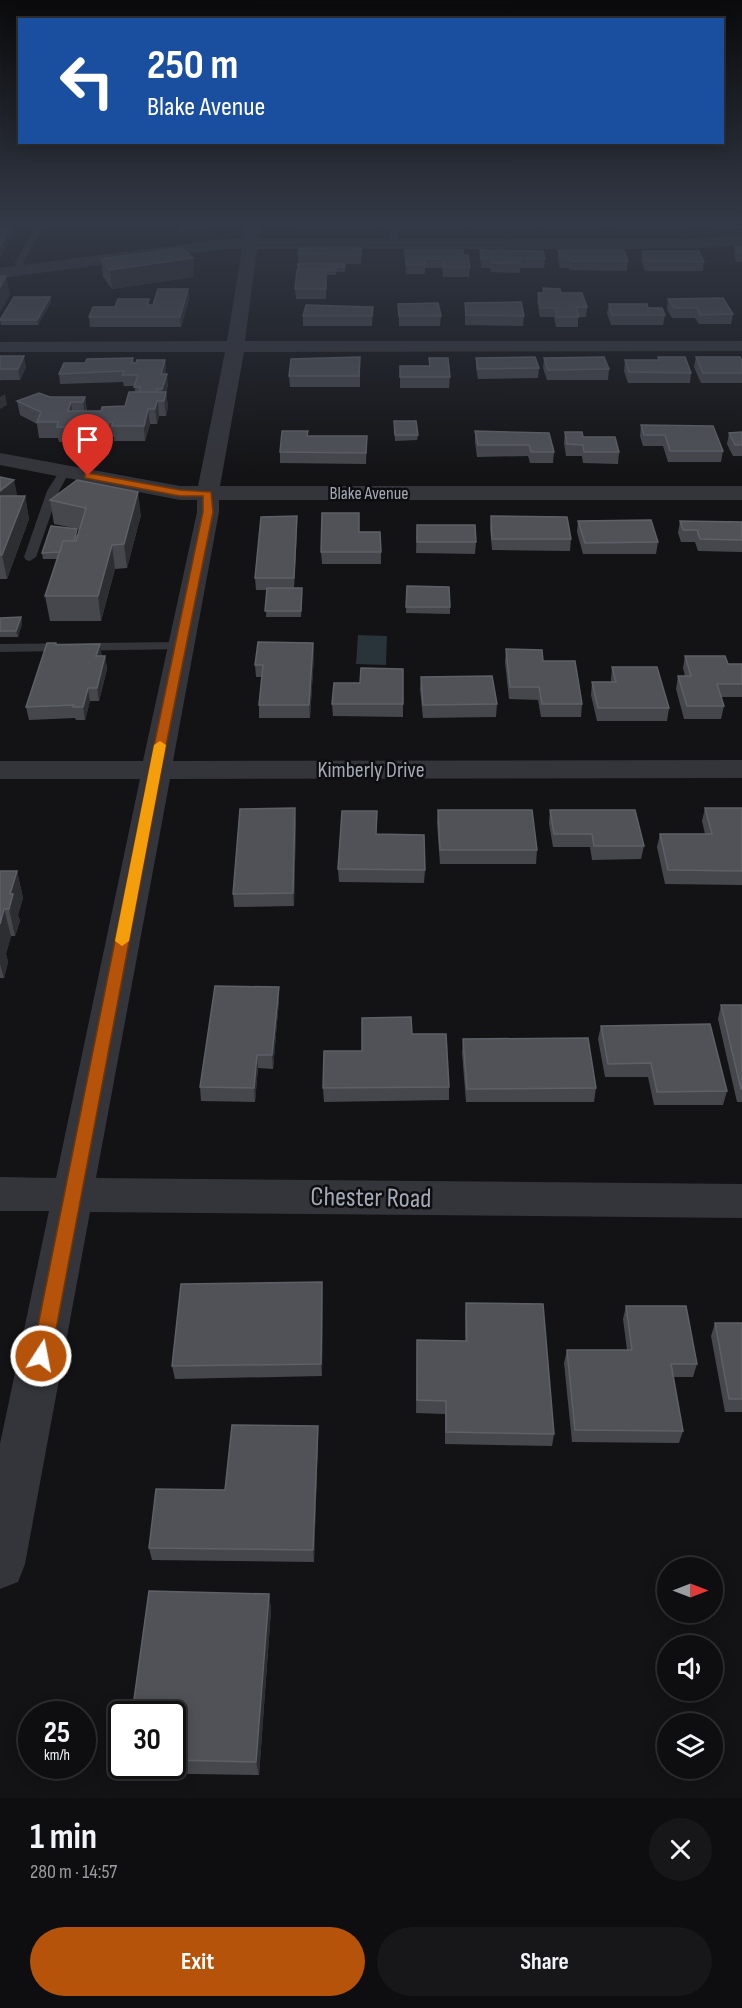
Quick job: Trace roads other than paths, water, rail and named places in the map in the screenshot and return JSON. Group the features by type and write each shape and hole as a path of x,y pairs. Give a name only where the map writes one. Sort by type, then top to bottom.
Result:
{"street":[{"path":"0,1564 74,1195 155,769 208,512 208,494 241,309"},
{"path":"0,347 742,346"},
{"name":"Blake Avenue","path":"0,459 180,493 742,493"},
{"name":"Kimberly Drive","path":"0,770 742,770"},
{"name":"Chester Road","path":"0,1194 742,1201"}],"lane":[{"path":"30,557 53,491 65,471"},
{"path":"0,648 181,646"}]}
